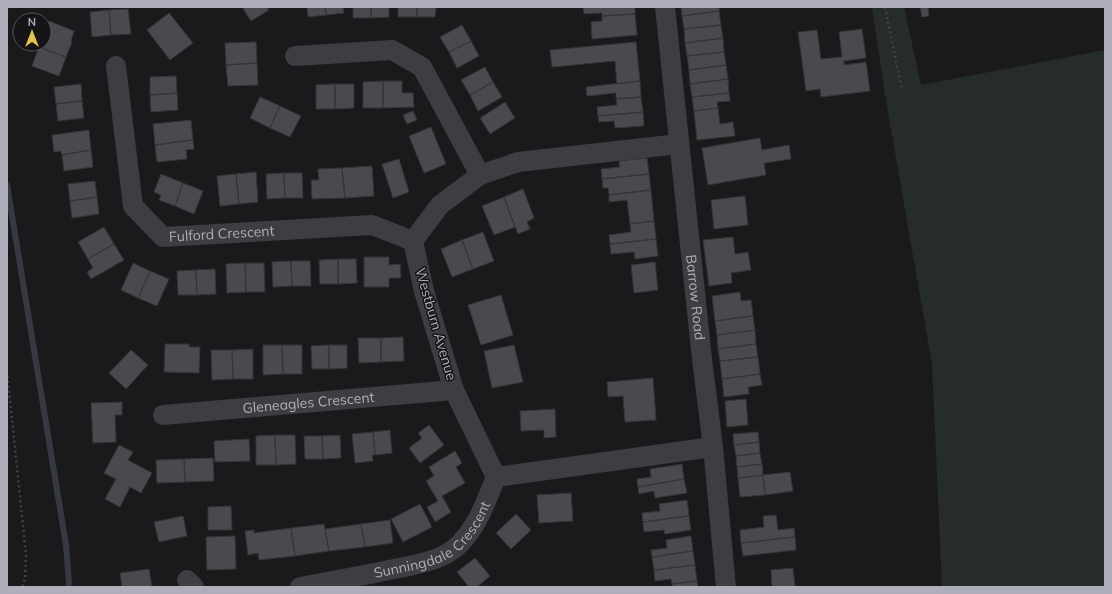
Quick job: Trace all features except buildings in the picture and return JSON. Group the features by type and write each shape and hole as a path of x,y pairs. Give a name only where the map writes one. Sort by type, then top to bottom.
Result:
{"street":[{"name":"Barrow Road","path":"665,7 726,587"},
{"path":"295,56 392,50 422,68 480,175"},
{"name":"Fulford Crescent","path":"116,66 133,206 163,236 372,225 413,241"},
{"path":"413,241 440,206 480,175 518,162 679,144"},
{"name":"Westburn Avenue","path":"413,241 424,291 454,390 496,477"},
{"name":"Gleneagles Crescent","path":"163,415 454,390"},
{"path":"496,477 712,447"},
{"name":"Sunningdale Crescent","path":"300,587 377,573 430,561 442,556 455,548 472,529 481,514 496,477"}],"path":[{"path":"886,7 902,90"},
{"path":"7,371 26,555 25,579 22,587"}],"shaded area":[{"path":"872,7 904,7 921,85 1105,50 1105,587 942,587 932,364 886,101"}],"waterway":[{"path":"7,185 66,545 69,582 68,587"}]}
